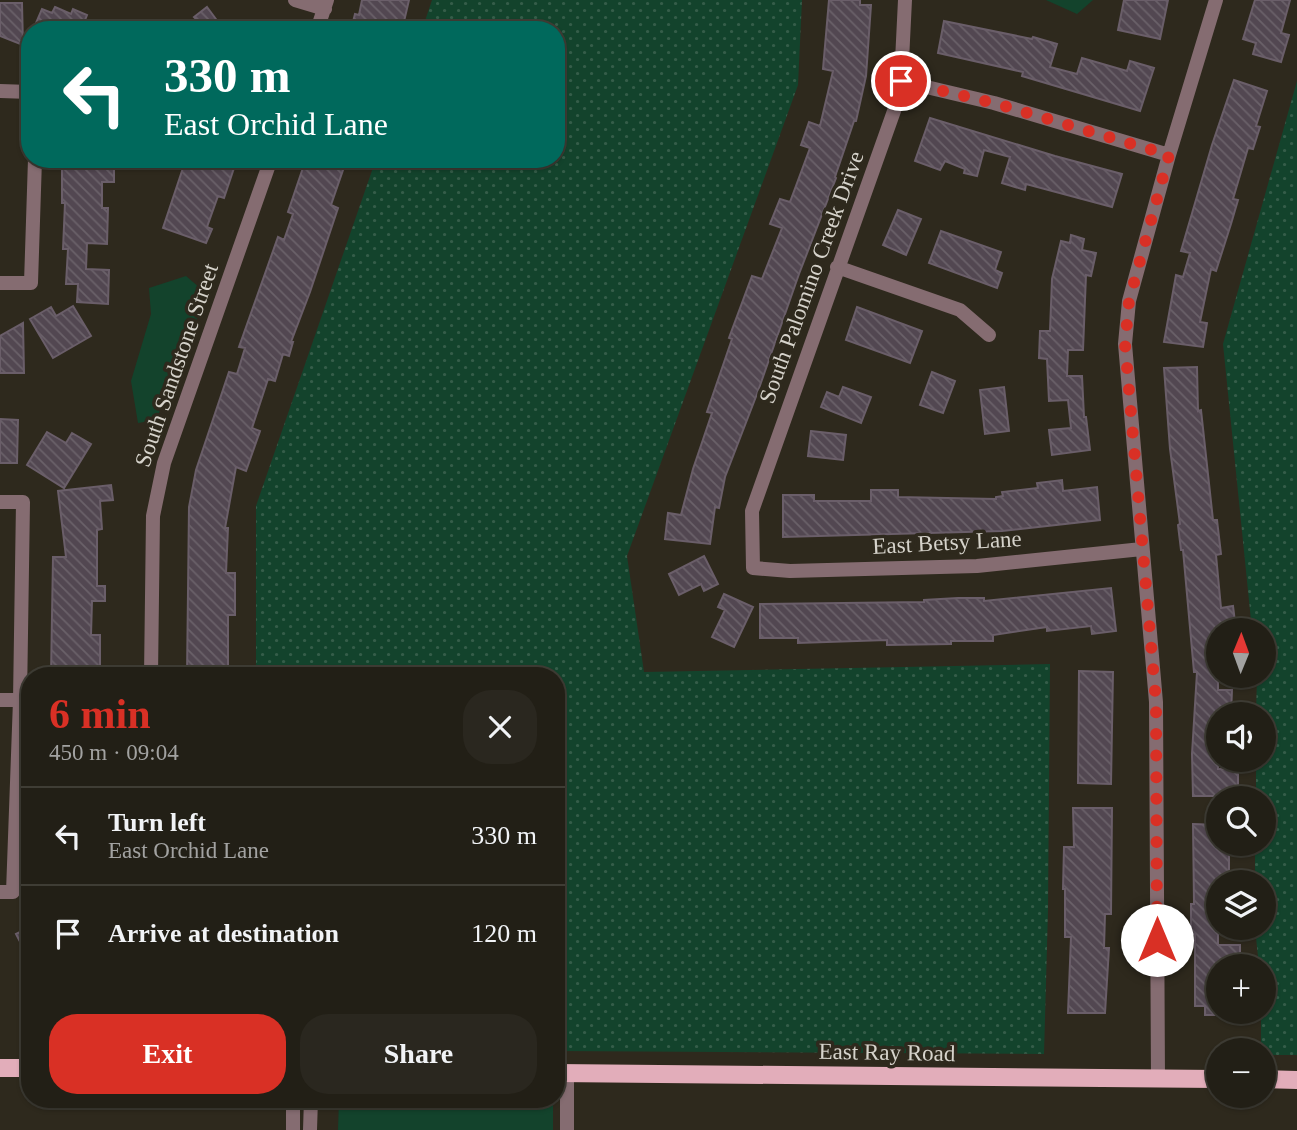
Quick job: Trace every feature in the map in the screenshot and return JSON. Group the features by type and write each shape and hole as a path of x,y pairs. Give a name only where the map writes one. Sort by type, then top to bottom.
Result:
{"main road":[{"path":"0,1068 21,1068"},
{"name":"East Ray Road","path":"565,1073 1206,1079"},
{"path":"1276,1079 1297,1080"}],"street":[{"path":"295,0 326,4 320,21"},
{"name":"South Palomino Creek Drive","path":"754,568 752,511 894,111 901,81 905,0"},
{"path":"1158,1079 1156,702 1125,344 1129,301 1169,155 1216,0"},
{"path":"901,81 994,103 1169,155"},
{"path":"0,91 21,92"},
{"path":"0,283 31,283 36,168"},
{"name":"South Sandstone Street","path":"151,667 153,516 164,463 268,168"},
{"path":"837,267 960,310 989,335"},
{"path":"0,502 23,502 20,700 6,892"},
{"name":"East Betsy Lane","path":"754,568 790,571 976,566 1142,549"},
{"path":"0,700 20,700"},
{"path":"565,1107 567,1130"},
{"path":"293,1108 293,1130"},
{"path":"310,1130 311,1108"}],"green space":[{"path":"432,0 802,0 798,85 627,556 644,672 1050,664 1044,1054 565,1051 565,667 256,667 256,506 373,168 565,168 565,21 425,21"},
{"path":"1046,0 1093,0 1077,14"},
{"path":"1297,81 1297,1055 1276,1055 1276,1038 1261,1038 1261,1024 1276,1024 1276,954 1258,954 1256,940 1276,940 1276,870 1255,870 1255,856 1276,856 1276,786 1256,786 1256,772 1276,772 1276,702 1256,702 1257,688 1276,688 1276,618 1251,618 1223,344"},
{"path":"186,276 207,294 156,420 138,423 131,381 151,314 149,288"},
{"path":"339,1108 553,1108 553,1130 338,1130"}],"building":[{"path":"362,0 409,0 404,21 353,21 355,14 359,15"},
{"path":"829,0 860,0 860,5 871,5 866,76 856,121 725,477 719,508 715,507 710,544 665,539 668,513 681,515 712,413 707,412 732,339 729,338 752,276 762,279 782,228 770,224 780,199 790,202 810,148 801,145 809,122 820,126 833,71 823,69"},
{"path":"1124,0 1168,0 1160,39 1118,30"},
{"path":"1255,0 1290,0 1281,33 1289,35 1281,62 1253,54 1256,43 1243,39"},
{"path":"0,3 22,3 21,44 0,36"},
{"path":"55,7 71,14 73,9 87,15 85,21 37,21 42,9 52,13"},
{"path":"207,7 217,21 198,21 194,17"},
{"path":"944,21 1057,44 1050,67 1077,74 1082,58 1127,71 1130,61 1154,68 1140,111 1022,76 1023,72 938,53"},
{"path":"1234,80 1267,91 1256,126 1260,127 1253,149 1248,148 1233,199 1238,200 1231,224 1216,271 1211,269 1200,322 1207,323 1203,347 1164,342 1176,275 1183,277 1190,253 1181,251"},
{"path":"930,118 1122,174 1112,207 1026,184 1025,190 1002,183 1010,157 984,150 977,176 964,173 965,169 945,161 940,170 915,161"},
{"path":"62,168 114,168 114,182 102,182 102,208 108,208 107,244 87,243 86,269 109,270 108,304 77,302 78,284 66,284 68,249 63,249 65,203 62,203"},
{"path":"183,168 234,168 224,198 218,196 207,227 212,229 206,243 163,228"},
{"path":"303,168 344,168 331,205 338,208 291,342 289,356 283,354 275,381 268,379 252,428 260,431 246,471 236,467 225,528 228,528 226,573 235,573 235,615 228,615 228,667 187,667 189,507 196,470 229,372 237,374 245,348 239,347 278,237 284,240 293,214 288,212"},
{"path":"898,210 921,219 906,255 883,245"},
{"path":"941,231 1001,252 995,270 1002,273 997,288 929,263"},
{"path":"1071,235 1084,239 1082,250 1096,253 1091,276 1086,275 1083,350 1068,350 1067,376 1082,376 1084,417 1090,450 1052,455 1049,430 1071,428 1068,400 1049,401 1047,359 1039,358 1040,331 1050,331 1052,279 1061,241 1070,243"},
{"path":"73,306 91,336 53,358 30,319 51,307 56,316"},
{"path":"857,307 922,331 910,363 846,340"},
{"path":"23,323 24,373 0,373 0,336"},
{"path":"1197,367 1198,411 1201,410 1213,520 1217,520 1221,554 1216,555 1221,608 1233,606 1234,618 1206,618 1206,688 1232,690 1232,702 1206,702 1206,772 1238,772 1238,786 1206,786 1206,796 1193,796 1192,754 1197,672 1194,672 1183,550 1178,525 1164,368"},
{"path":"932,372 955,381 943,413 920,405"},
{"path":"843,387 871,397 861,423 821,407 827,392 839,397"},
{"path":"1004,387 1009,431 985,434 980,390"},
{"path":"0,419 18,420 17,463 0,463"},
{"path":"811,431 846,435 843,460 808,456"},
{"path":"47,432 66,443 72,433 91,444 64,488 27,465"},
{"path":"1062,480 1063,491 1097,487 1100,520 1002,531 783,537 783,495 814,495 814,501 871,501 871,490 898,490 898,497 996,499 1003,496 1002,492 1038,488 1037,483"},
{"path":"111,485 113,500 100,501 102,529 97,530 97,586 105,586 105,601 92,601 91,635 100,635 100,667 51,667 53,557 66,557 58,491"},
{"path":"704,556 718,584 704,591 701,584 679,595 669,574"},
{"path":"1111,588 1116,631 1092,634 1091,626 1047,631 1047,627 993,635 993,641 951,641 951,644 887,645 887,640 798,643 798,638 760,638 760,604 924,602 958,598 984,598 984,601"},
{"path":"724,594 753,607 734,647 712,637 725,610 718,607"},
{"path":"1079,671 1113,672 1111,784 1078,783"},
{"path":"1073,808 1112,808 1111,914 1105,914 1104,948 1109,948 1105,1013 1068,1013 1071,937 1065,937 1064,847 1074,847"},
{"path":"1193,824 1206,825 1206,856 1229,856 1229,870 1206,870 1206,940 1218,940 1218,945 1240,945 1240,954 1206,954 1206,1015 1205,1006 1195,1006 1195,934 1191,934 1191,904 1194,904"}],"route":[{"path":"901,81 994,103 1169,155 1129,301 1125,344 1156,702 1157,940"}]}
